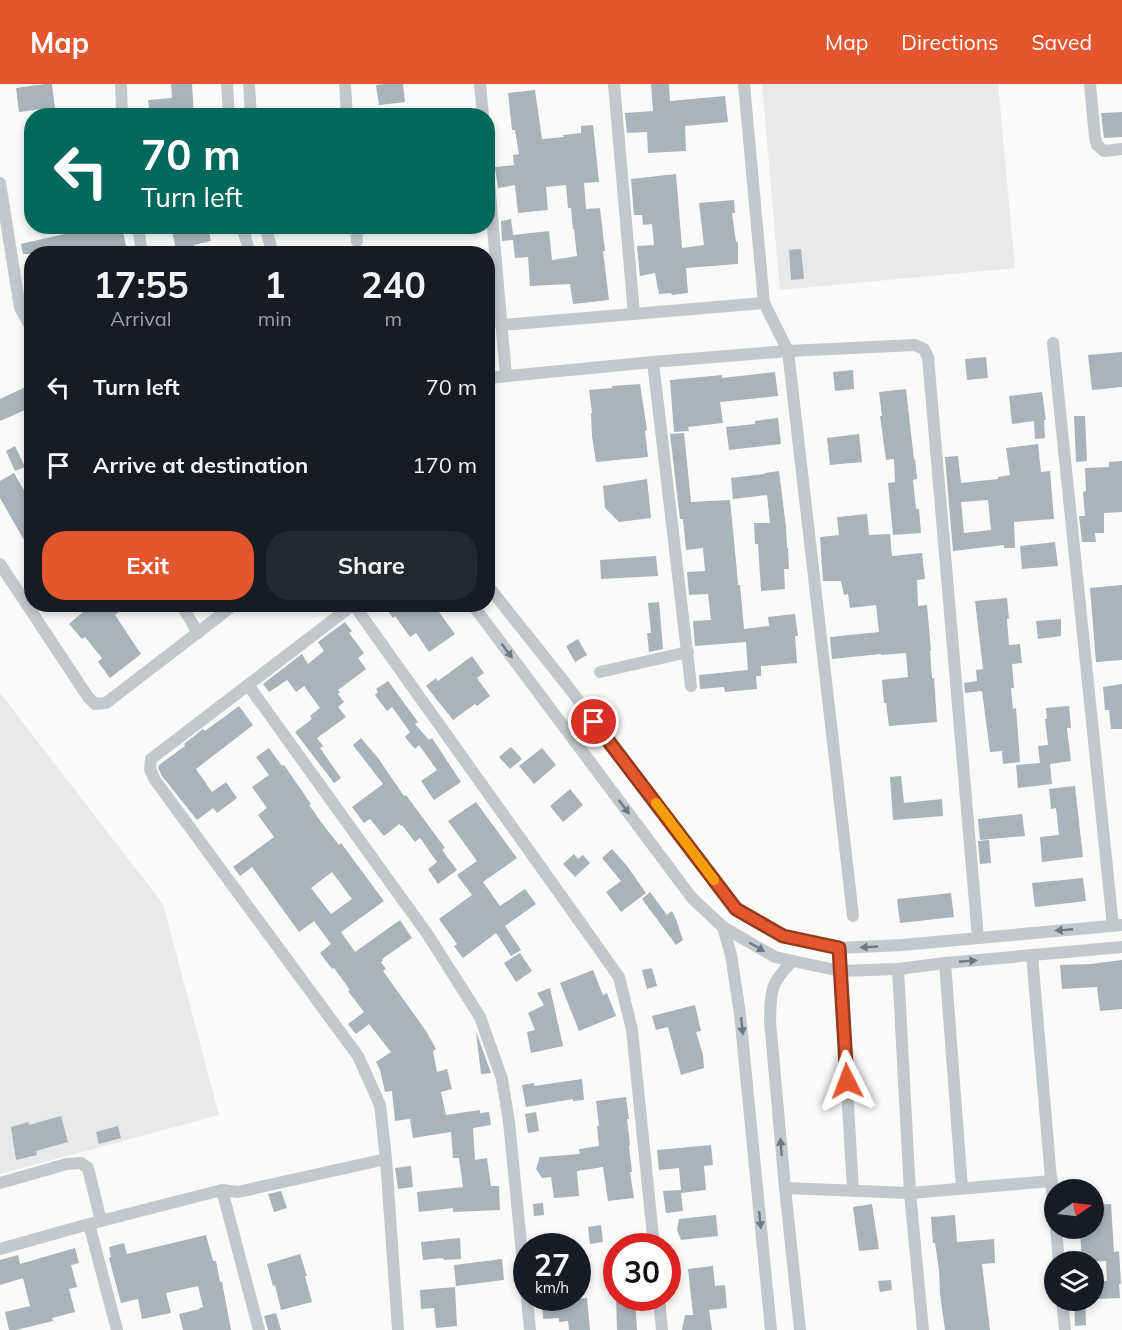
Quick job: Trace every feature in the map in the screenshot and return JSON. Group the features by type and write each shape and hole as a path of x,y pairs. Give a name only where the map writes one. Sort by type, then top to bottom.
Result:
{"street":[{"path":"121,84 122,108"},
{"path":"227,84 228,108"},
{"path":"249,84 250,108"},
{"path":"345,84 346,108"},
{"path":"480,84 482,108"},
{"path":"614,84 634,314"},
{"path":"744,84 764,303 788,351 853,916"},
{"path":"1090,84 1097,145 1104,151 1122,149"},
{"path":"0,183 20,308 24,315"},
{"path":"357,234 357,241"},
{"path":"495,254 506,376"},
{"path":"501,325 764,303"},
{"path":"495,595 566,684 736,909 783,936 839,948 902,945 1118,925 1053,343"},
{"path":"495,377 788,351 915,345 924,349 928,357 978,938"},
{"path":"653,362 691,686"},
{"path":"0,564 24,600"},
{"path":"32,612 88,697 95,704 106,703 225,612"},
{"path":"186,612 198,633"},
{"path":"345,612 151,759 150,769 155,780 358,1056 380,1105 398,1330"},
{"path":"359,612 619,977 632,1030 653,1233"},
{"path":"477,612 692,898 723,927 775,957 840,971 898,969 1122,947"},
{"path":"600,672 688,652"},
{"path":"248,685 428,935 480,1017 502,1079 509,1122 520,1233"},
{"path":"723,927 731,955 740,1014 771,1330"},
{"path":"839,948 853,1191"},
{"path":"1032,955 1052,1179"},
{"path":"792,961 773,985 770,995 770,1021 800,1330"},
{"path":"945,963 962,1188"},
{"path":"898,969 910,1193 923,1330"},
{"path":"0,1250 95,1222 222,1190 238,1192 386,1159"},
{"path":"0,1183 67,1164 81,1163 88,1168 95,1222 117,1330"},
{"path":"785,1188 910,1193 1044,1181"},
{"path":"222,1190 259,1330"},
{"path":"528,1311 530,1330"},
{"path":"660,1311 662,1330"},
{"path":"1063,1311 1065,1330"}],"shaded area":[{"path":"762,84 998,84 1015,268 780,290"},
{"path":"0,693 163,904 219,1115 0,1174"}],"building":[{"path":"52,84 55,108 24,108 24,111 19,112 16,88"},
{"path":"171,84 192,84 194,108 149,108 148,100 172,98"},
{"path":"403,84 405,102 379,105 376,85"},
{"path":"651,84 669,84 670,101 725,96 728,122 685,126 686,151 648,153 647,132 627,133 625,113 653,111"},
{"path":"535,90 542,139 581,133 581,126 593,125 599,182 584,183 586,209 600,208 609,300 573,304 570,284 530,286 528,257 515,258 513,240 502,241 501,221 511,219 513,235 549,231 552,260 577,256 566,185 546,187 548,210 518,213 515,185 498,188 495,167 514,165 513,155 519,154 515,130 512,130 508,93"},
{"path":"1122,112 1122,137 1104,138 1101,113"},
{"path":"676,174 682,248 704,245 699,203 734,200 735,213 732,213 736,242 738,242 738,264 686,268 688,293 659,294 655,273 640,276 637,246 654,245 652,224 643,225 642,215 634,215 631,179"},
{"path":"64,234 124,234 126,246 24,246 23,254 21,244"},
{"path":"173,234 210,234 211,241 194,246 175,246"},
{"path":"801,249 804,279 791,280 789,250"},
{"path":"1122,352 1122,387 1092,390 1088,355"},
{"path":"986,357 988,378 967,380 965,359"},
{"path":"853,370 854,389 835,391 833,372"},
{"path":"775,372 778,396 720,402 723,423 688,427 689,431 674,432 670,380 722,375 722,378"},
{"path":"640,384 647,430 645,431 648,457 596,462 589,390"},
{"path":"24,388 24,410 0,421 0,399"},
{"path":"906,389 917,479 913,480 916,509 919,509 921,533 893,535 888,483 895,482 894,459 886,460 879,392"},
{"path":"1042,392 1046,420 1044,420 1045,438 1035,439 1034,421 1012,424 1009,396"},
{"path":"1074,416 1085,416 1087,461 1076,462"},
{"path":"778,418 781,444 729,450 726,427 755,424 755,421"},
{"path":"684,433 691,502 730,500 744,629 769,626 768,617 795,614 798,636 795,636 797,663 761,666 761,676 756,676 757,689 725,692 724,687 700,689 699,675 748,670 746,642 695,646 693,621 711,620 708,594 689,595 687,572 705,571 703,548 686,550 683,519 680,519 670,434"},
{"path":"859,434 862,462 830,465 827,438"},
{"path":"1038,444 1041,472 1050,471 1054,519 1014,522 1015,548 1004,548 1004,545 953,551 945,457 958,456 961,483 998,479 998,477 1010,475 1006,448","holes":["988,500 991,530 964,533 961,502"]},
{"path":"15,446 24,467 15,471 6,451"},
{"path":"1122,461 1122,512 1104,513 1104,533 1095,533 1096,542 1082,542 1079,516 1085,516 1083,492 1086,491 1085,468 1109,467 1109,462"},
{"path":"779,471 789,569 784,569 785,589 761,591 758,544 755,544 754,523 770,523 767,495 733,499 731,478"},
{"path":"14,473 24,490 24,540 0,498 0,481"},
{"path":"647,479 651,518 619,522 605,508 603,486"},
{"path":"867,514 869,535 890,534 892,556 922,553 925,579 917,580 918,606 927,605 937,722 889,726 882,680 908,677 906,653 832,659 830,637 879,632 876,605 850,608 848,594 844,595 841,581 823,581 820,537 839,535 837,517"},
{"path":"1055,542 1058,566 1022,569 1020,546"},
{"path":"656,556 658,576 601,579 600,560"},
{"path":"1122,585 1122,660 1096,662 1090,588"},
{"path":"1007,598 1009,645 1020,644 1022,663 1012,664 1014,688 1011,688 1013,709 1016,708 1020,762 1003,764 1002,751 990,752 982,691 965,693 964,683 977,681 976,670 983,669 975,601"},
{"path":"659,602 663,649 649,652 647,633 651,633 648,603"},
{"path":"83,612 119,612 115,615 141,654 110,678 98,662 102,658 85,637 82,639 69,624"},
{"path":"389,612 439,612 455,634 429,652 416,633 410,637 395,616 393,618"},
{"path":"1061,619 1061,636 1038,639 1036,621"},
{"path":"345,622 352,631 349,633 364,653 358,658 366,669 338,690 344,702 338,707 346,717 317,738 323,746 320,748 341,778 334,783 295,732 312,719 310,716 320,708 304,686 296,692 287,680 269,692 263,684 302,654 308,664 324,651 318,642"},
{"path":"578,639 587,655 575,662 566,646"},
{"path":"472,656 484,673 477,678 490,696 453,720 426,686 436,678 438,681"},
{"path":"388,681 418,722 415,724 429,740 432,738 461,782 434,800 421,781 437,770 419,745 415,749 405,737 410,732 392,707 387,711 375,695 378,692 376,689"},
{"path":"1122,684 1122,729 1111,729 1109,710 1105,710 1103,687"},
{"path":"239,706 253,725 196,769 212,792 226,782 237,798 217,813 213,808 197,820 162,776 159,765 203,729 205,731"},
{"path":"1069,706 1071,728 1067,728 1071,761 1050,764 1052,784 1018,788 1016,765 1040,763 1038,746 1048,745 1046,708"},
{"path":"361,738 445,848 442,850 457,870 438,884 428,869 437,862 420,838 415,842 399,824 384,836 370,819 364,823 352,807 383,784 353,745"},
{"path":"511,747 522,759 510,769 499,757"},
{"path":"269,748 282,766 284,765 324,826 339,845 341,843 384,901 341,932 355,952 400,920 412,938 382,959 381,962 386,969 383,971 426,1031 436,1049 433,1051 437,1072 447,1069 452,1089 441,1092 446,1115 480,1110 480,1113 489,1112 491,1125 473,1128 475,1160 487,1158 491,1186 499,1186 500,1210 453,1212 453,1208 419,1212 417,1192 463,1187 459,1158 453,1158 451,1132 413,1138 410,1119 395,1121 392,1091 385,1092 376,1062 391,1052 369,1024 356,1034 348,1024 364,1012 334,968 332,969 320,953 331,944 314,921 299,932 252,867 240,876 233,867 274,837 258,815 267,808 252,787 269,775 256,757","holes":["332,872 352,899 331,914 311,888"]},
{"path":"542,748 556,765 534,784 519,766"},
{"path":"901,776 904,803 942,799 943,816 893,820 890,777"},
{"path":"1075,786 1083,857 1042,862 1040,837 1059,835 1056,808 1051,809 1049,789"},
{"path":"570,789 583,805 563,822 550,806"},
{"path":"476,802 517,858 483,882 500,906 525,889 536,904 505,926 521,950 511,956 496,933 463,958 454,946 457,944 439,919 472,895 457,875 477,861 448,821"},
{"path":"1022,814 1025,836 980,840 978,819"},
{"path":"989,840 991,863 980,864 978,841"},
{"path":"612,849 646,893 621,912 606,892 621,881 602,858"},
{"path":"574,854 578,859 583,855 590,863 575,877 563,864"},
{"path":"1083,878 1086,901 1035,907 1032,883"},
{"path":"650,892 667,915 672,911 676,919 683,940 676,945 642,899"},
{"path":"951,893 954,917 900,923 897,899"},
{"path":"520,953 532,971 516,982 504,963"},
{"path":"1122,960 1122,1009 1100,1011 1097,987 1062,989 1060,965"},
{"path":"652,968 657,986 647,989 642,970"},
{"path":"593,970 603,995 607,993 616,1016 579,1031 560,983"},
{"path":"550,988 563,1046 531,1053 527,1032 535,1030 528,1013 544,1005 537,993"},
{"path":"695,1005 701,1031 696,1032 703,1055 704,1068 681,1075 668,1027 656,1030 652,1016"},
{"path":"476,1032 478,1037 491,1073 481,1074"},
{"path":"582,1079 584,1100 573,1101 573,1099 526,1107 522,1085 534,1083 534,1086"},
{"path":"626,1097 632,1172 630,1172 634,1198 608,1201 603,1167 577,1171 579,1196 554,1198 551,1177 542,1178 536,1169 540,1157 580,1154 579,1149 599,1146 596,1101"},
{"path":"536,1112 539,1131 528,1133 525,1114"},
{"path":"61,1116 68,1142 36,1151 37,1155 16,1160 11,1127 28,1122 29,1125"},
{"path":"118,1126 121,1138 99,1144 96,1132"},
{"path":"711,1145 713,1165 704,1166 706,1190 681,1193 683,1211 666,1213 663,1191 681,1190 679,1168 659,1170 657,1150"},
{"path":"411,1166 413,1187 398,1189 395,1168"},
{"path":"281,1191 287,1208 274,1212 268,1194"},
{"path":"543,1203 544,1215 534,1216 533,1204"},
{"path":"872,1204 879,1249 859,1251 853,1207"},
{"path":"1104,1204 1111,1204 1114,1252 1119,1251 1120,1298 1104,1299 1104,1281 1107,1281 1104,1251 1081,1251 1081,1239 1104,1239"},
{"path":"716,1215 718,1236 681,1240 681,1233 677,1230 679,1219"},
{"path":"955,1215 957,1242 994,1239 995,1263 982,1264 990,1330 945,1330 931,1217"},
{"path":"601,1225 603,1242 591,1244 591,1233 589,1233 588,1227"},
{"path":"206,1235 213,1261 216,1261 220,1282 222,1282 231,1330 183,1330 179,1314 203,1307 198,1286 166,1293 171,1313 142,1319 138,1299 121,1303 109,1258 111,1257 109,1247 124,1243 127,1254"},
{"path":"460,1238 461,1259 423,1260 421,1242"},
{"path":"75,1248 79,1263 71,1265 77,1287 69,1289 75,1312 52,1318 53,1321 9,1330 5,1312 30,1306 23,1278 0,1285 0,1260 18,1255 20,1264"},
{"path":"300,1254 312,1302 281,1310 267,1264"},
{"path":"502,1259 504,1280 456,1286 454,1265"},
{"path":"713,1266 715,1286 725,1285 727,1308 709,1310 712,1330 682,1330 685,1315 693,1315 688,1269"},
{"path":"891,1280 892,1290 880,1292 878,1281"},
{"path":"455,1287 457,1326 436,1328 434,1308 421,1309 420,1290"},
{"path":"543,1311 588,1311 590,1330 569,1330 568,1321 559,1322 559,1318 543,1319"},
{"path":"616,1311 636,1311 637,1330 617,1330"},
{"path":"1074,1311 1085,1311 1086,1325 1075,1326"},
{"path":"276,1313 281,1330 268,1330 264,1316"}],"slow traffic":[{"path":"656,803 714,880"}],"route":[{"path":"594,722 736,909 783,936 839,948 847,1081"}]}
